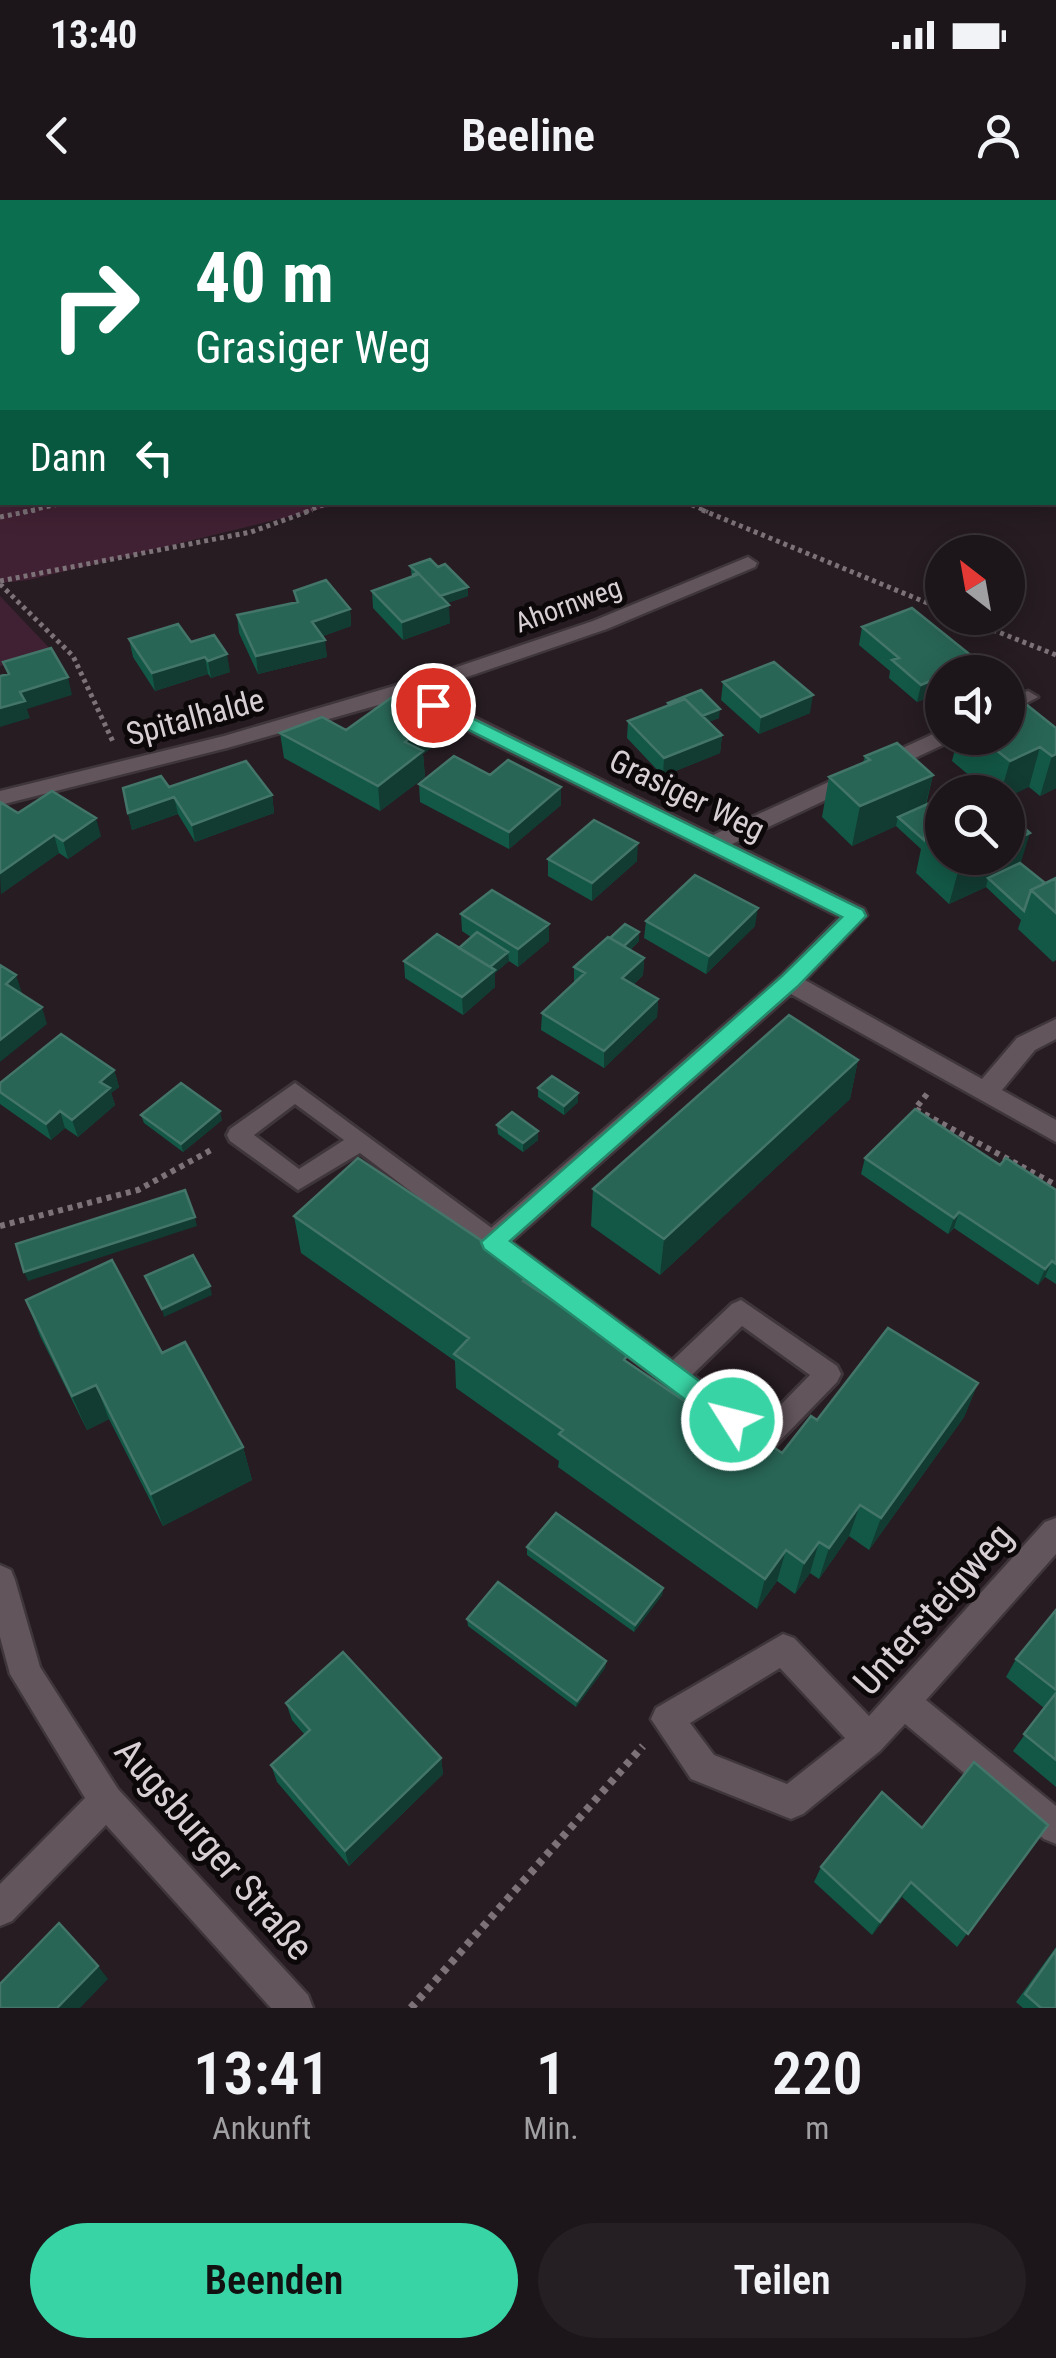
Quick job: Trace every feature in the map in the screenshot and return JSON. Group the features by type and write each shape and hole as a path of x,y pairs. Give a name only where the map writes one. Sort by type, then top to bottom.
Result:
{"street":[{"name":"Ahornweg","path":"405,691 602,624 748,563"},
{"name":"Spitalhalde","path":"0,798 405,691"},
{"name":"Grasiger Weg","path":"405,691 856,916 789,982 493,1242"},
{"path":"713,844 925,745"},
{"path":"789,982 1056,1132"},
{"path":"985,1092 1026,1044 1056,1028"},
{"name":"Untersteigweg","path":"869,1740 783,1649 666,1719 702,1767 791,1802 869,1740 1056,1532"},
{"name":"Augsburger Straße","path":"0,1580 13,1664 106,1801 295,2008"},
{"path":"904,1704 1056,1827"},
{"path":"0,1910 106,1801"}],"lane":[{"path":"360,1140 298,1181 238,1135 296,1092 360,1140 493,1242 673,1377 762,1442 828,1374 740,1312 673,1377"}],"path":[{"path":"0,517 58,505"},
{"path":"0,582 252,532 324,505"},
{"path":"691,505 925,602"},
{"path":"0,582 73,656 124,768"},
{"path":"1006,635 1056,655"},
{"path":"945,1071 915,1109 1056,1185"},
{"path":"0,1226 138,1190 238,1135"},
{"path":"411,2008 666,1719"}],"shaded area":[{"path":"0,505 337,505 29,580 0,583"},
{"path":"0,596 56,655 0,666"}],"building":[{"path":"430,559 438,567 445,564 468,587 440,596 419,574 412,575 418,573 410,566"},
{"path":"419,574 449,605 402,622 372,591"},
{"path":"326,580 350,609 312,622 325,640 256,656 237,615 298,602 294,591"},
{"path":"912,608 925,618 925,635 946,635 971,655 925,655 925,683 921,685 892,660 899,658 862,627"},
{"path":"178,624 191,642 214,635 227,654 152,673 129,639"},
{"path":"51,648 68,677 20,692 25,701 0,708 0,676 9,674 3,662"},
{"path":"774,662 813,695 761,717 723,682"},
{"path":"701,690 720,709 702,716 685,699 668,703"},
{"path":"395,695 437,716 405,742 423,751 378,786 280,733 322,717 346,730"},
{"path":"685,699 722,735 664,758 628,721"},
{"path":"1027,705 1056,728 1056,754 1052,756 1040,747 1025,754"},
{"path":"897,743 933,775 925,775 925,778 860,806 829,777 870,760 865,756"},
{"path":"454,756 490,775 508,760 561,787 509,832 419,784"},
{"path":"246,761 272,795 192,825 174,797 128,813 123,788 161,776 169,787"},
{"path":"52,791 96,818 63,841 54,835 0,873 0,802 18,813"},
{"path":"925,805 924,840 898,817"},
{"path":"594,820 638,843 592,883 548,859"},
{"path":"1025,867 1045,883 1031,890 1024,911 988,878 1025,875"},
{"path":"695,875 758,908 709,956 646,921"},
{"path":"1056,878 1056,913 1031,890"},
{"path":"492,890 549,924 518,949 461,914"},
{"path":"625,924 639,932 624,946 610,938"},
{"path":"477,932 508,952 490,967 459,948"},
{"path":"437,934 495,970 462,997 404,961"},
{"path":"608,937 644,958 622,978 658,999 604,1051 542,1013 585,973 574,967"},
{"path":"0,965 16,975 6,984 42,1007 0,1040"},
{"path":"789,1015 858,1060 664,1239 593,1189"},
{"path":"61,1034 114,1070 100,1082 110,1088 72,1120 60,1111 46,1124 0,1092 0,1083"},
{"path":"552,1076 578,1093 564,1106 538,1088"},
{"path":"181,1083 220,1111 181,1144 141,1115"},
{"path":"915,1109 1000,1165 1006,1158 1056,1190 1056,1264 1052,1261 1045,1269 959,1212 954,1218 865,1158"},
{"path":"512,1112 538,1131 523,1143 497,1125"},
{"path":"358,1158 530,1273 523,1281 630,1352 624,1360 730,1432 737,1422 782,1453 811,1416 817,1420 888,1328 978,1383 881,1518 860,1505 829,1548 819,1542 804,1563 786,1550 765,1579 559,1434 563,1430 454,1354 469,1338 294,1216"},
{"path":"185,1190 195,1217 24,1272 16,1244"},
{"path":"193,1255 210,1286 162,1309 145,1276"},
{"path":"112,1260 162,1353 185,1342 243,1447 151,1494 96,1385 72,1396 26,1300"},
{"path":"556,1513 663,1588 635,1625 527,1547"},
{"path":"498,1582 606,1661 577,1701 467,1619"},
{"path":"1056,1610 1056,1690 1016,1659"},
{"path":"343,1652 441,1758 345,1851 271,1765 310,1730 286,1703"},
{"path":"1056,1693 1056,1760 1024,1734"},
{"path":"974,1762 1048,1825 968,1934 911,1882 880,1922 821,1867 882,1792 922,1828"},
{"path":"59,1923 98,1966 57,2008 0,2008 0,1984"},
{"path":"1056,1950 1056,2008 1041,2008 1025,1994"}],"route":[{"path":"433,705 856,916 789,982 493,1242 732,1420"}]}
